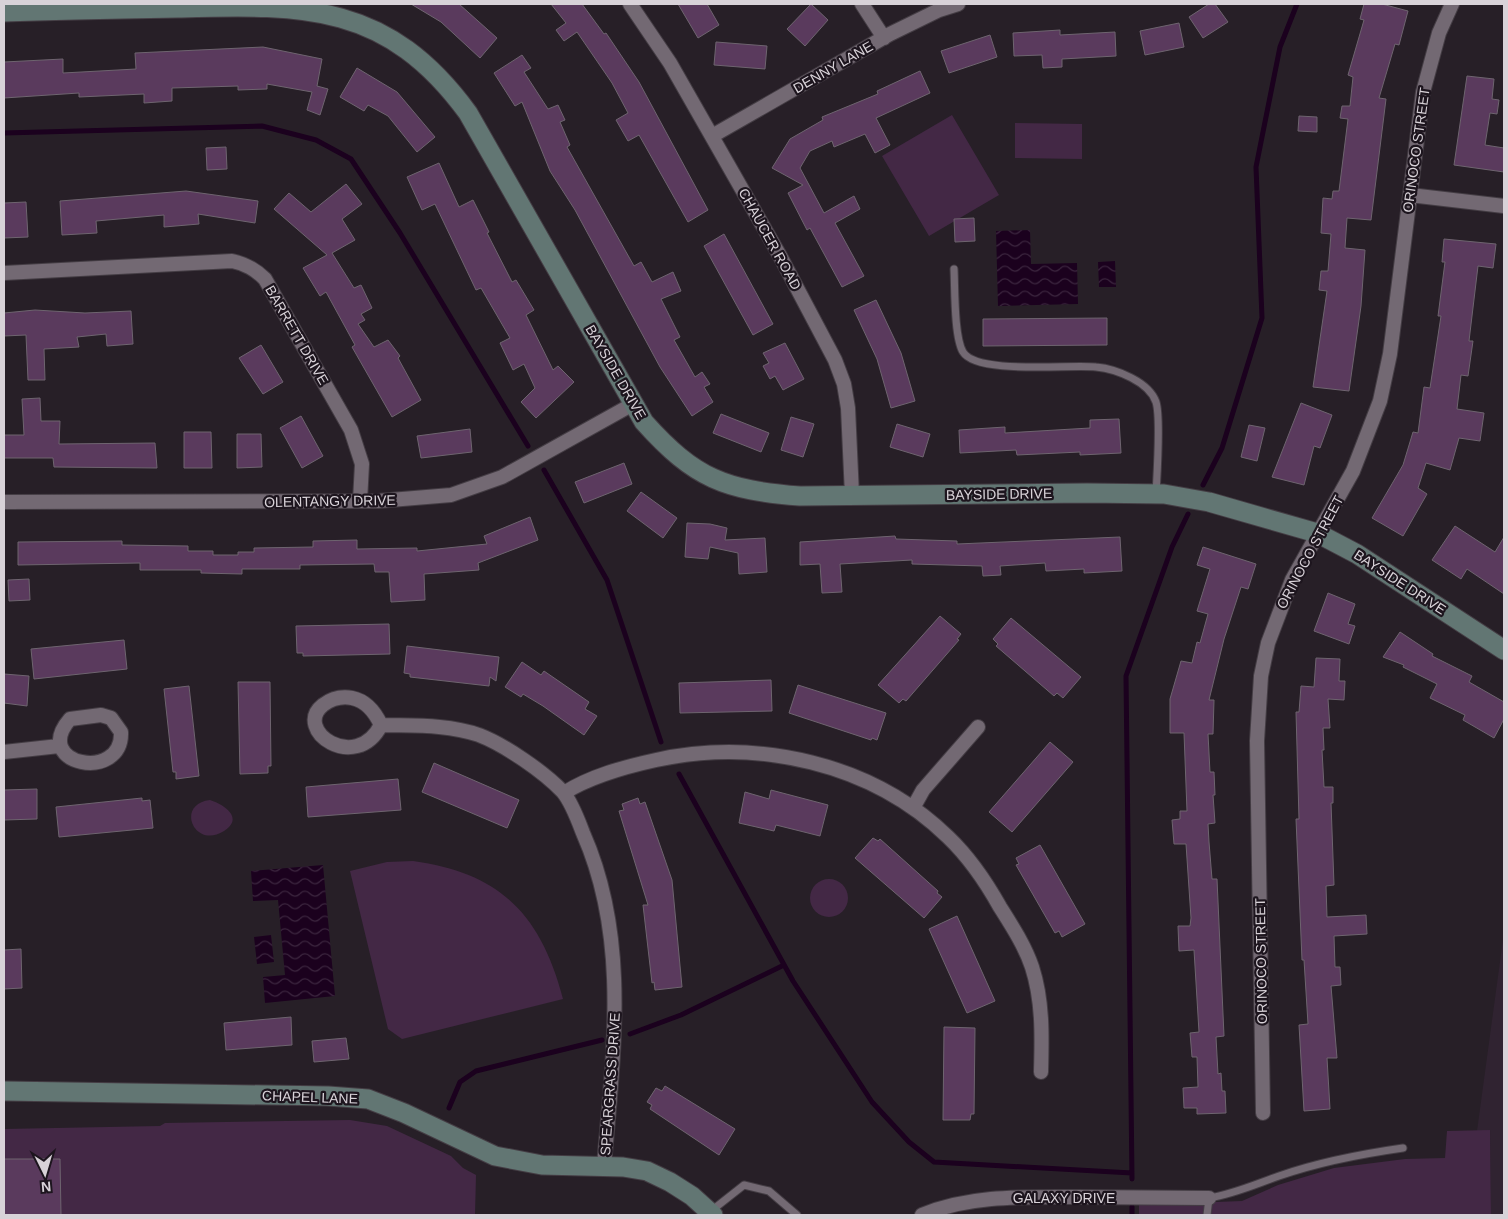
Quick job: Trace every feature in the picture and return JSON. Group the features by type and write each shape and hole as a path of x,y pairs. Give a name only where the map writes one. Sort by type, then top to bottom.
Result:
{"street":[{"name":"CHAUCER ROAD","path":"630,4 670,63 780,256 835,360 844,384 848,408 852,496"},
{"path":"862,4 884,38"},
{"name":"DENNY LANE","path":"712,136 884,38 939,10 958,4"},
{"name":"ORINOCO STREET","path":"1263,1113 1258,710 1268,643 1292,580 1353,471 1380,401 1390,354 1425,82 1439,33 1452,4"},
{"name":"BAYSIDE DRIVE","path":"4,12 54,7 254,5 311,10 339,17 393,40 433,70 468,113 644,422 682,460 709,477 731,486 757,492 800,496 1156,494 1209,502 1317,533 1357,554 1504,650"},
{"path":"1410,195 1504,206"},
{"name":"BARRETT DRIVE","path":"4,273 232,261 245,264 256,270 265,279 351,430 362,464 360,501"},
{"name":"OLENTANGY DRIVE","path":"4,502 360,501 425,498 477,488 502,477 633,404"},
{"path":"352,698 362,701 371,708 381,725 368,742 359,746 345,748 334,746 325,741 315,726 315,717 320,708 328,701 352,698"},
{"path":"101,715 111,718 121,732 120,749 114,756 102,761 75,761 65,755 59,746 60,734 70,719 82,716 101,715"},
{"name":"SPEARGRASS DRIVE","path":"381,725 436,726 478,735 512,751 564,793 589,847 608,918 612,950 616,988 616,1040 604,1166"},
{"path":"913,808 923,790 978,727"},
{"path":"4,752 59,746"},
{"path":"564,793 581,782 636,764 678,755 742,751 779,754 813,763 872,786 913,808 948,837 973,864 1015,931 1032,966 1038,994 1042,1034 1041,1072"},
{"name":"CHAPEL LANE","path":"4,1091 328,1096 368,1099 404,1113 495,1156 542,1165 604,1166 647,1171 670,1182 692,1196 712,1214"},
{"name":"GALAXY DRIVE","path":"922,1215 942,1207 971,1200 1024,1197 1209,1198"}],"lane":[{"path":"954,269 959,341 964,354 977,362 1015,367 1097,367 1126,376 1150,390 1156,404 1156,494"},
{"path":"1207,1215 1209,1198 1227,1195 1319,1164 1361,1154 1403,1148"},
{"path":"712,1214 744,1185 769,1191 797,1215"}],"shaded area":[{"path":"952,115 999,195 929,236 882,156"},
{"path":"1015,123 1082,124 1082,159 1015,158"},
{"path":"210,800 230,812 232,821 230,826 224,831 213,835 204,835 197,831 191,817 193,809 199,803"},
{"path":"413,861 444,867 470,876 493,888 513,903 529,922 543,944 554,969 563,999 402,1039 388,1029 350,871 387,862"},
{"path":"829,879 842,885 848,898 842,911 829,917 816,911 810,898 816,885"},
{"path":"1504,932 1504,1215 1491,1215 1490,1131 1477,1131"},
{"path":"350,1120 387,1126 451,1156 463,1168 476,1175 475,1215 4,1215 4,1129 160,1126 165,1123"},
{"path":"1490,1130 1491,1215 1139,1215 1139,1205 1242,1201 1278,1185 1334,1168 1405,1159 1445,1158 1447,1131"}],"water":[{"path":"1030,230 1031,264 1077,263 1078,304 998,306 996,231"},
{"path":"1115,261 1116,287 1099,287 1098,262"},
{"path":"323,865 335,996 265,1003 263,977 285,975 278,900 253,901 251,871"},
{"path":"271,935 274,962 257,964 254,937"}],"building":[{"path":"411,4 459,4 497,38 480,58 441,22"},
{"path":"551,4 582,4 604,34 606,33 639,82 708,210 688,222 639,135 628,141 616,120 628,113 612,83 577,32 564,41 556,30 566,23"},
{"path":"678,4 707,4 719,25 698,38"},
{"path":"811,4 828,20 805,46 787,29"},
{"path":"1209,4 1215,4 1228,22 1203,38 1189,17"},
{"path":"1364,4 1382,4 1408,11 1399,45 1395,44 1379,98 1386,99 1371,220 1347,218 1345,248 1365,250 1361,306 1349,391 1313,387 1327,291 1319,290 1321,271 1328,271 1331,234 1321,233 1323,198 1332,199 1333,191 1339,191 1348,119 1340,118 1342,106 1350,106 1353,77 1348,75 1364,20 1360,19"},
{"path":"1179,23 1184,47 1145,55 1140,31"},
{"path":"1060,30 1060,35 1115,32 1116,56 1062,59 1062,67 1043,68 1042,55 1014,56 1013,33"},
{"path":"990,35 997,57 949,73 941,51"},
{"path":"716,42 767,46 765,69 714,65"},
{"path":"263,47 322,59 317,86 328,89 320,115 307,110 312,92 267,84 267,89 238,90 238,86 172,88 172,101 144,103 144,94 79,97 79,93 4,98 4,62 63,59 63,73 136,69 135,53"},
{"path":"522,55 531,68 524,72 548,109 558,105 565,120 560,122 570,145 567,147 634,266 641,262 652,282 673,272 681,291 661,299 680,337 674,340 695,377 702,372 710,384 704,387 713,402 692,416 660,367 575,210 550,171 522,102 515,106 494,73"},
{"path":"357,68 397,92 435,137 417,152 388,116 368,105 364,111 340,97"},
{"path":"920,71 930,93 876,118 890,145 875,153 865,134 834,147 832,141 810,151 800,168 824,213 854,196 860,209 835,223 864,276 842,287 810,228 807,230 788,193 803,185 772,168 790,139 823,120 822,117 878,94 877,91"},
{"path":"1467,76 1494,79 1492,99 1499,100 1497,114 1490,113 1485,145 1504,148 1504,172 1454,165"},
{"path":"1299,116 1317,117 1317,132 1298,131"},
{"path":"226,147 227,169 207,170 206,148"},
{"path":"439,163 459,207 473,200 489,232 487,233 512,282 516,280 534,310 526,315 553,370 558,366 574,382 536,418 521,402 535,388 524,364 513,370 500,343 510,338 481,288 476,290 435,204 422,210 407,177"},
{"path":"346,184 362,204 342,219 355,240 332,253 354,288 361,285 372,308 361,314 365,320 358,324 374,347 388,340 400,356 398,358 421,400 392,417 352,347 355,345 326,292 320,296 303,268 327,255 274,209 289,193 311,212"},
{"path":"186,191 258,201 255,223 198,214 199,224 164,227 164,215 96,221 97,233 62,235 60,201"},
{"path":"26,202 28,237 4,238 4,203"},
{"path":"974,218 975,241 955,242 954,219"},
{"path":"724,234 773,324 753,335 704,246"},
{"path":"1444,239 1496,244 1493,268 1478,266 1469,341 1473,341 1468,376 1461,375 1457,409 1484,413 1480,441 1459,438 1450,470 1426,463 1418,488 1427,494 1403,536 1372,518 1403,465 1413,432 1418,433 1424,387 1430,388 1441,316 1438,316 1445,262 1442,262"},
{"path":"876,300 901,353 915,401 891,408 877,359 854,310"},
{"path":"35,310 85,313 131,311 133,344 107,346 106,334 77,337 79,347 44,349 45,380 28,380 26,335 4,336 4,313"},
{"path":"1107,318 1107,345 983,346 983,319"},
{"path":"785,343 804,379 783,390 775,376 770,379 763,366 769,363 763,353"},
{"path":"261,345 283,382 263,394 239,358"},
{"path":"40,398 41,421 60,421 59,444 155,443 157,468 54,467 53,458 4,458 4,435 24,435 22,399"},
{"path":"1301,403 1332,415 1320,448 1314,446 1304,485 1272,477"},
{"path":"721,414 769,433 761,452 713,433"},
{"path":"301,416 323,456 302,468 280,428"},
{"path":"791,417 814,424 803,457 781,450"},
{"path":"1119,419 1121,453 1080,455 1080,452 1017,455 1016,450 960,453 959,430 1005,427 1005,433 1090,428 1090,420"},
{"path":"897,424 930,434 923,457 890,447"},
{"path":"1249,425 1265,428 1257,461 1241,457"},
{"path":"470,429 472,452 421,458 417,436"},
{"path":"184,432 211,432 212,468 184,468"},
{"path":"237,434 261,434 262,467 237,468"},
{"path":"624,463 632,484 584,503 575,482"},
{"path":"641,492 677,518 663,538 627,511"},
{"path":"530,517 538,540 478,563 479,570 424,574 425,600 391,602 389,572 375,572 374,564 300,565 300,569 242,569 242,574 201,573 201,570 140,570 140,563 18,565 18,542 122,541 122,545 188,546 188,551 213,551 213,555 238,555 238,552 254,552 254,548 313,547 313,541 357,540 357,549 417,548 417,551 487,544 484,536"},
{"path":"687,523 710,524 727,528 725,540 765,538 767,572 739,574 738,553 710,547 708,559 685,557"},
{"path":"1455,526 1495,552 1504,537 1504,594 1467,569 1461,579 1432,560"},
{"path":"895,536 896,539 957,541 957,544 1120,537 1122,571 1084,573 1084,569 1046,571 1045,563 1000,566 1001,575 983,576 982,566 912,564 912,560 840,564 842,592 822,593 820,564 800,565 800,542"},
{"path":"1203,547 1256,564 1248,589 1241,587 1224,639 1209,700 1214,700 1213,734 1208,734 1210,772 1214,772 1215,823 1208,824 1212,879 1217,879 1224,1036 1216,1037 1218,1074 1221,1073 1222,1091 1225,1091 1226,1113 1197,1114 1197,1108 1184,1108 1183,1088 1198,1087 1197,1057 1192,1057 1190,1033 1199,1032 1194,950 1179,951 1178,926 1190,926 1191,918 1186,844 1174,844 1172,820 1180,819 1180,811 1187,811 1184,733 1170,733 1170,699 1181,661 1192,663 1197,642 1200,643 1208,614 1197,611 1210,569 1197,565"},
{"path":"29,579 30,600 9,601 8,580"},
{"path":"1328,593 1355,604 1348,624 1355,626 1349,644 1314,631"},
{"path":"940,616 961,634 957,639 959,640 906,701 903,699 899,703 878,685"},
{"path":"1011,618 1081,677 1063,698 1057,693 1054,696 996,646 998,644 993,639"},
{"path":"389,624 390,654 303,656 303,653 297,653 296,626"},
{"path":"1400,632 1433,654 1432,656 1472,676 1469,682 1504,702 1504,719 1494,738 1463,720 1465,715 1430,698 1437,684 1403,667 1404,665 1383,657"},
{"path":"124,640 127,669 34,679 31,649"},
{"path":"407,646 499,657 496,681 490,677 489,686 410,677 410,674 404,673"},
{"path":"1316,658 1340,659 1339,681 1345,681 1344,700 1328,699 1330,728 1323,728 1324,787 1333,787 1333,803 1331,803 1334,885 1326,886 1327,917 1366,915 1367,934 1334,936 1335,967 1340,967 1341,985 1331,986 1337,1058 1327,1058 1330,1109 1304,1111 1299,1025 1308,1024 1304,960 1302,960 1296,819 1299,819 1296,712 1299,712 1301,686 1314,687"},
{"path":"522,662 541,675 544,671 589,702 585,709 597,716 584,735 543,706 523,694 521,697 505,687"},
{"path":"4,674 29,676 27,706 4,703"},
{"path":"771,680 772,711 680,713 679,683"},
{"path":"238,682 270,682 271,766 268,766 268,773 240,774"},
{"path":"798,685 886,713 877,740 872,738 871,740 789,713"},
{"path":"189,686 199,776 176,779 176,772 173,772 164,689"},
{"path":"1050,742 1073,762 1012,832 989,812"},
{"path":"434,763 519,800 507,828 422,792"},
{"path":"398,779 401,810 308,817 306,787"},
{"path":"37,789 37,819 4,820 4,790"},
{"path":"771,790 828,805 820,836 776,825 774,831 739,823 745,792 769,799"},
{"path":"142,798 142,801 150,800 153,828 59,837 56,807"},
{"path":"638,798 640,804 645,802 672,880 682,987 655,990 654,982 652,983 643,905 648,905 619,811 624,810 622,804"},
{"path":"873,838 878,841 880,839 938,891 937,893 942,897 924,918 855,858"},
{"path":"1040,845 1085,924 1062,937 1059,931 1055,933 1016,865 1019,864 1016,858"},
{"path":"957,916 995,1001 967,1013 929,929"},
{"path":"21,949 22,988 4,989 4,950"},
{"path":"291,1017 292,1045 226,1050 224,1023"},
{"path":"944,1027 975,1028 974,1114 971,1114 970,1120 943,1120"},
{"path":"346,1038 349,1059 314,1062 312,1041"},
{"path":"665,1086 735,1129 719,1155 650,1109 652,1105 647,1102 656,1088 662,1091"},
{"path":"4,1159 60,1159 61,1215 4,1215"}],"waterway":[{"path":"1203,485 1222,448 1262,318 1256,167 1280,47 1297,4"},
{"path":"4,133 262,126 316,140 351,159 400,233 528,446"},
{"path":"544,470 607,580 661,742"},
{"path":"1132,1179 1126,676 1172,547 1188,514"},
{"path":"679,774 793,981 872,1102 909,1142 934,1162 1132,1173"},
{"path":"630,1034 681,1015 784,965"},
{"path":"449,1108 460,1082 476,1071 602,1040"},
{"path":"1132,1207 1132,1215"}]}
